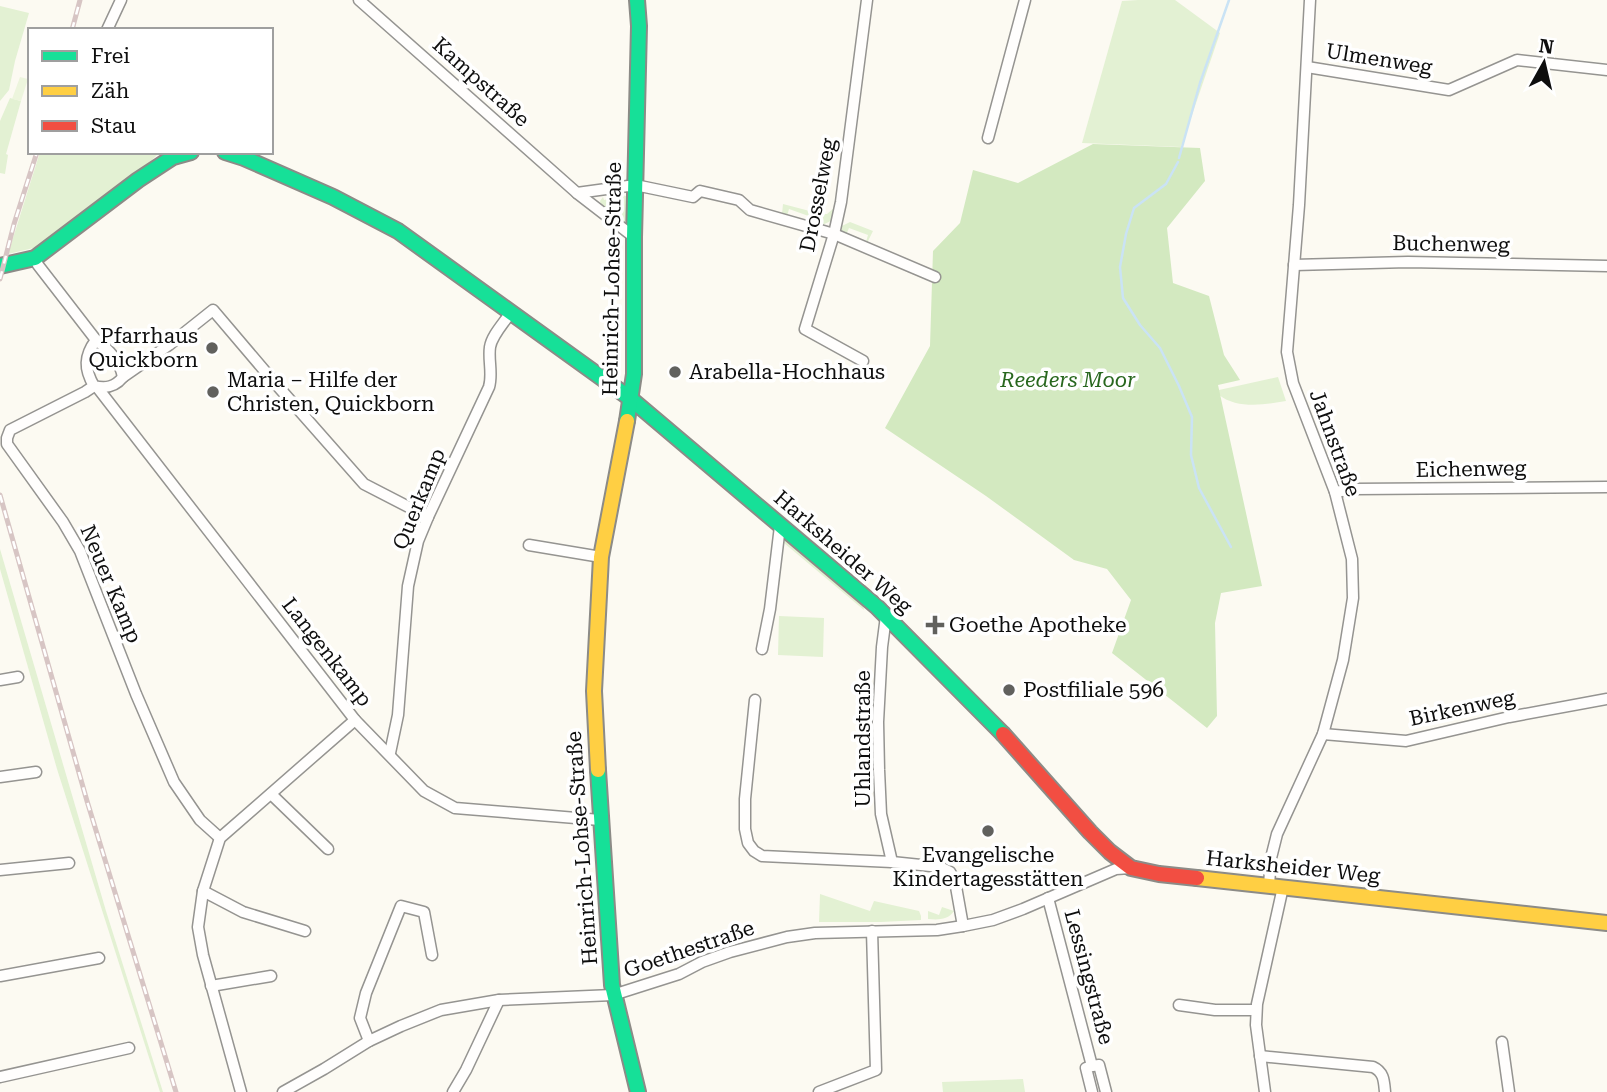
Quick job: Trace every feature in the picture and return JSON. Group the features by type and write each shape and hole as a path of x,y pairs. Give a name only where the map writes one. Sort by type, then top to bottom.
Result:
{"main road":[{"name":"Heinrich-Lohse-Straße","path":"637,0 639,26 634,363 631,399 601,557 594,691 613,995 638,1092"},
{"path":"0,266 35,258 138,180 182,154"},
{"name":"Harksheider Weg","path":"231,154 363,211 386,224 631,399 886,616 1009,741 1090,832 1131,868 1158,874 1607,923"}],"street":[{"path":"108,28 121,0"},
{"name":"Kampstraße","path":"359,0 577,193 634,237"},
{"name":"Drosselweg","path":"863,361 805,329 841,202 867,0"},
{"path":"988,138 1025,0"},
{"name":"Jahnstraße","path":"1265,1092 1256,1010 1276,886 1271,858 1277,834 1323,734 1343,660 1353,598 1352,559 1335,492 1295,388 1287,352 1310,0"},
{"name":"Ulmenweg","path":"1307,67 1450,90 1517,60 1607,70"},
{"path":"577,193 640,186 693,197 700,191 739,200 750,210 834,234 935,277"},
{"path":"35,258 96,340 114,356 122,369 123,377"},
{"name":"Buchenweg","path":"1294,265 1408,262 1607,267"},
{"path":"95,386 116,385 213,310 364,484 428,517"},
{"name":"Querkamp","path":"390,753 398,715 408,586 418,541 489,387 490,348 510,312"},
{"name":"Langenkamp","path":"96,340 88,351 86,364 89,378 355,720 425,791 455,808 600,820"},
{"name":"Neuer Kamp","path":"95,386 10,430 7,444 64,522 80,551 174,782 200,820 220,838"},
{"name":"Eichenweg","path":"1335,492 1354,489 1607,487"},
{"path":"762,649 770,609 780,526"},
{"path":"529,545 601,557"},
{"name":"Uhlandstraße","path":"886,616 878,722 879,770 881,814 892,862"},
{"path":"0,680 18,677"},
{"path":"755,699 744,799 745,829 748,843 754,851 762,856 940,867 950,872 955,881 963,926"},
{"name":"Birkenweg","path":"1323,734 1406,741 1607,699"},
{"path":"241,1092 203,955 198,927 203,891 220,838 355,720"},
{"path":"0,777 36,772"},
{"path":"271,794 328,849"},
{"path":"0,870 69,863"},
{"name":"Goethestraße","path":"286,1092 369,1041 442,1010 499,1000 613,995 679,974 711,959 788,937 816,933 937,930 993,920 1116,869 1131,868"},
{"path":"203,891 243,912 305,931"},
{"name":"Lessingstraße","path":"1048,898 1092,1066"},
{"path":"369,1041 360,1018 366,993 401,906 424,912 432,955"},
{"path":"820,1092 876,1070 872,931"},
{"path":"0,976 99,958"},
{"path":"211,986 271,976"},
{"path":"453,1092 499,1000"},
{"path":"1179,1005 1214,1010 1256,1010"},
{"path":"1502,1042 1508,1092"},
{"path":"0,1077 129,1048"},
{"path":"1260,1056 1373,1067 1381,1072 1385,1092"},
{"name":"Lessingstraße","path":"1092,1092 1086,1068 1099,1065 1105,1092"}],"green space":[{"path":"1175,0 1220,33 1181,147 1082,143 1122,1"},
{"path":"0,6 29,13 9,90 0,101"},
{"path":"20,77 28,79 21,101 12,99"},
{"path":"10,98 21,101 6,154 5,174 0,173 0,121"},
{"name":"Reeders Moor","path":"1093,144 1200,148 1205,181 1167,228 1173,283 1209,296 1224,355 1240,380 1218,385 1262,586 1221,593 1215,623 1217,716 1207,728 1112,653 1131,600 1107,569 1074,560 885,428 930,346 933,251 960,223 973,170 1018,183"},
{"path":"39,154 158,154 143,169 38,247 8,254"},
{"path":"615,194 626,196 626,221 623,222 601,205 603,197 604,200 613,198"},
{"path":"783,204 821,214 827,214 834,208 833,220 820,226 816,224 817,219 789,209 787,216 782,214"},
{"path":"850,222 873,231 867,243 868,235 849,228 846,235 841,233 842,226"},
{"path":"1278,377 1286,401 1260,405 1242,404 1219,395 1219,390"},
{"path":"783,538 863,605 864,610 784,543"},
{"path":"0,549 106,911 163,1092 160,1092 57,769 0,569"},
{"path":"779,616 824,618 823,657 778,655"},
{"path":"820,894 870,911 874,901 919,911 921,920 819,922"},
{"path":"942,907 954,911 946,918 928,919 928,911 939,915"},
{"path":"1023,1079 1025,1092 943,1092 942,1082"}],"waterway":[{"path":"1179,158 1200,83 1229,0"},
{"path":"1178,162 1166,184 1134,208 1120,267 1123,298 1140,325 1160,348 1179,386 1192,417 1191,455 1199,488 1231,547"}],"railway":[{"path":"73,28 80,0"},
{"path":"0,279 36,154"},
{"path":"0,495 87,801 176,1092"}],"traffic: fast":[{"path":"627,421 634,374 639,26 637,0"},
{"path":"0,266 35,258 138,180 173,157 184,154"},
{"path":"231,154 333,197 398,231 631,399 877,607 1003,734"},
{"path":"598,770 612,985 638,1092"}],"traffic: slow":[{"path":"598,770 594,691 601,557 627,421"},
{"path":"1197,878 1607,923"}],"traffic: jam":[{"path":"1003,734 1090,832 1131,868 1197,878"}],"place":[{"name":"Pfarrhaus Quickborn","path":"212,348"},
{"name":"Arabella-Hochhaus","path":"675,372"},
{"name":"Maria – Hilfe der Christen, Quickborn","path":"213,392"},
{"name":"Goethe Apotheke","path":"935,625"},
{"name":"Postfiliale 596","path":"1009,690"},
{"name":"Evangelische Kindertagesstätten","path":"988,831"}]}
